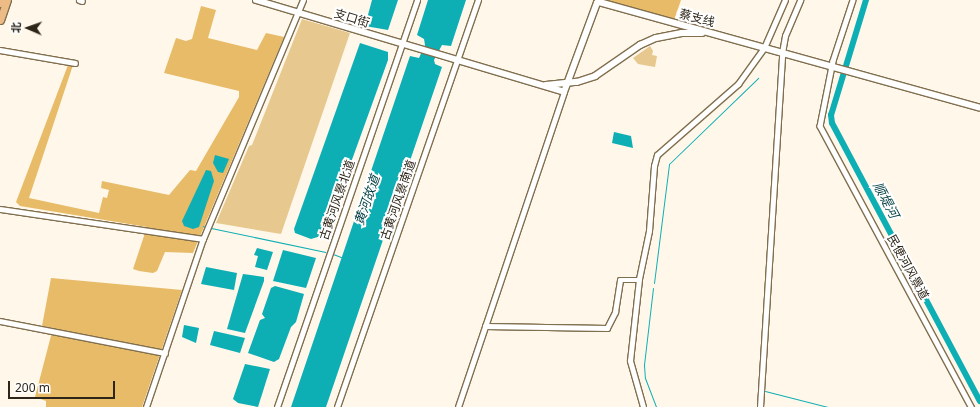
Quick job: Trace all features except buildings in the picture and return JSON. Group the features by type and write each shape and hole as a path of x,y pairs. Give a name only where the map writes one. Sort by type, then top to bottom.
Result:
{"main road":[{"path":"0,20 7,0"}],"street":[{"name":"支口街","path":"256,0 457,61"},
{"path":"146,407 203,239 304,0"},
{"name":"古黄河风景北道","path":"277,407 417,0"},
{"name":"古黄河风景南道","path":"337,407 478,0"},
{"path":"643,407 630,361 639,280 649,231 654,166 657,155 738,84 764,48 785,0"},
{"path":"760,407 782,53 786,36 800,0"},
{"name":"民便河风景道","path":"853,0 832,68 820,126 971,407"},
{"name":"蔡支线","path":"564,92 597,1 853,74 980,108"},
{"path":"534,84 567,83 595,76 640,45 656,38 682,33 715,34"},
{"path":"0,50 75,63"},
{"path":"457,61 564,92 458,407"},
{"path":"0,210 203,239"},
{"path":"486,326 607,328 615,312 620,280 639,280"},
{"path":"0,322 165,353"}],"shaded area":[{"path":"606,0 681,0 674,20"},
{"path":"201,6 216,10 208,38 257,50 266,33 284,37 193,253 165,252 157,271 153,273 139,271 133,269 147,227 20,206 16,202 68,65 73,65 29,198 99,213 103,197 107,198 109,190 101,188 102,181 169,195 190,170 196,171 239,97 239,91 164,73 176,38 186,41 192,39"},
{"path":"302,19 350,33 281,234 216,223 249,146 252,145"},
{"path":"650,46 653,51 652,55 657,56 655,67 638,64 633,58"},
{"path":"51,278 182,290 142,407 46,407 46,401 35,397 53,328 42,326"}],"water":[{"path":"372,0 398,0 388,30 365,26"},
{"name":"黄河故道","path":"428,0 466,0 451,46 442,45 434,60 435,64 442,67 326,407 291,407 410,56 419,58 425,45 424,39 417,35"},
{"path":"360,43 388,52 388,60 327,229 321,236 311,239 295,233 294,229"},
{"path":"614,132 631,136 633,148 612,143"},
{"path":"215,155 229,159 223,173 218,172 213,163"},
{"path":"206,170 211,171 214,181 199,227 193,229 184,226 182,221"},
{"path":"257,248 273,252 267,270 255,267 258,256 254,255"},
{"path":"283,250 316,258 306,288 273,281"},
{"path":"206,267 237,273 234,290 201,284"},
{"path":"243,274 264,277 264,281 245,333 227,329"},
{"path":"275,286 304,294 296,322 291,327 279,359 274,362 248,353 260,320 265,318 262,314 271,288"},
{"path":"184,325 199,328 196,343 182,337"},
{"path":"214,331 245,338 240,353 210,345"},
{"path":"245,364 270,369 258,407 238,403 233,399"}],"waterway":[{"name":"顺堤河","path":"866,0 831,115 832,123 980,401"},
{"path":"654,283 669,164 758,78"},
{"path":"211,228 326,252"},
{"path":"333,254 341,257"},
{"path":"653,288 644,365 645,378 656,407"},
{"path":"765,391 828,407"}]}
